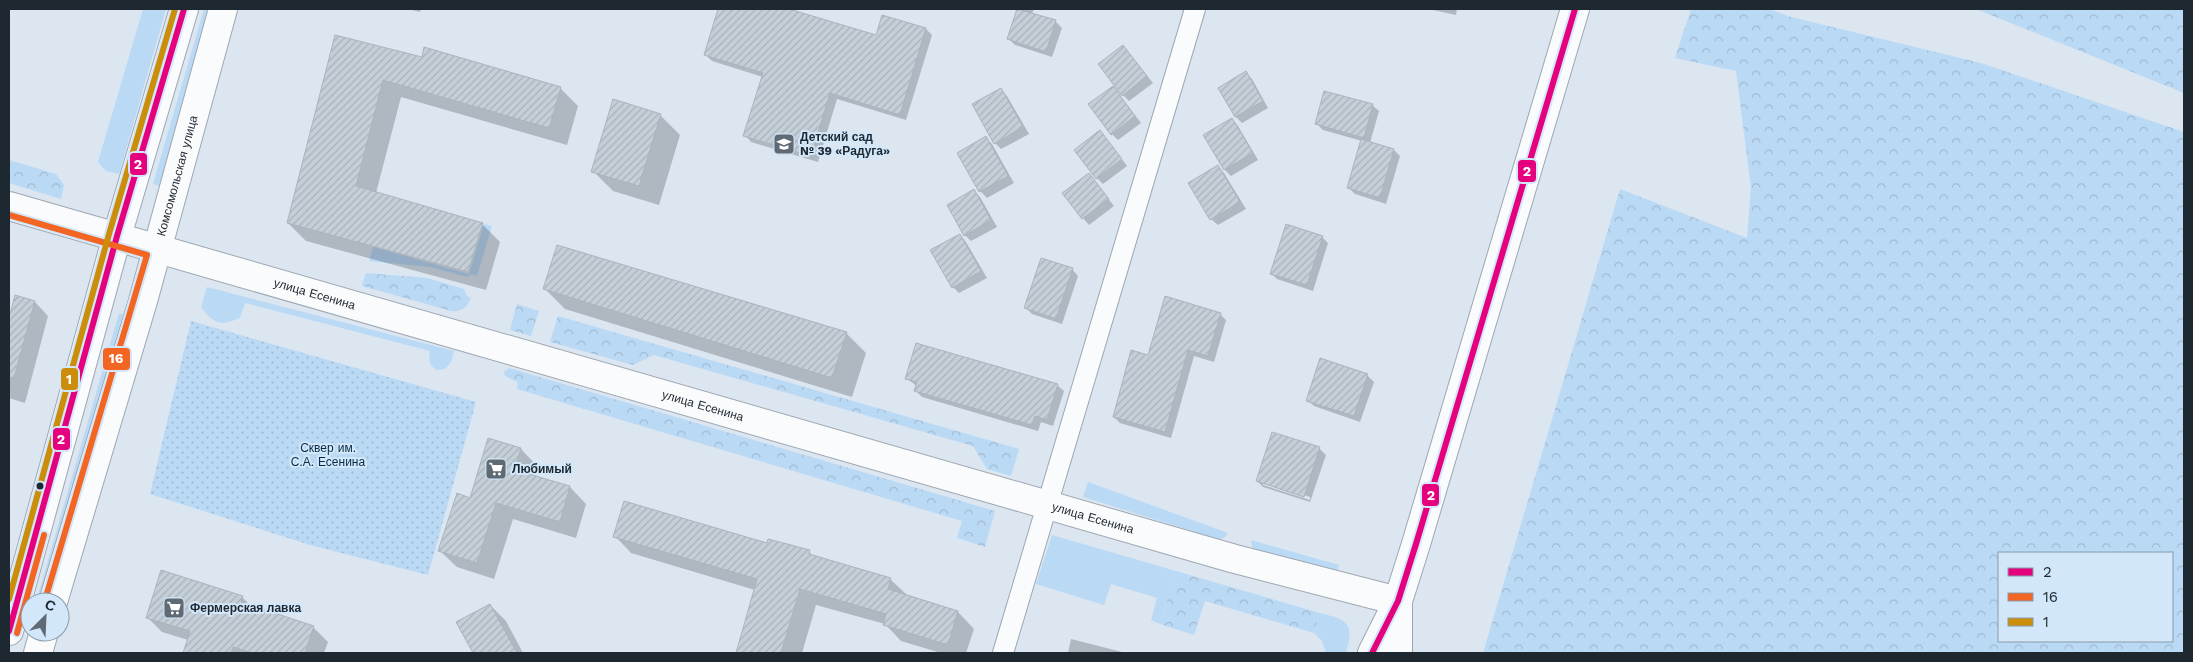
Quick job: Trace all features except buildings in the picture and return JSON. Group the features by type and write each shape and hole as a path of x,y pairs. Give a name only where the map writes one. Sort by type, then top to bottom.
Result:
{"main road":[{"path":"9,631 118,236 184,9"},
{"name":"Комсомольская улица","path":"56,592 158,249 223,9"},
{"path":"1372,653 1398,601 1575,9"},
{"name":"улица Есенина","path":"9,206 1235,559 1398,601"},
{"path":"1398,601 1398,653"}],"street":[{"path":"1003,653 1195,9"}],"green space":[{"path":"143,9 166,9 119,174 106,171 98,162"},
{"path":"204,9 211,9 160,186 153,184"},
{"path":"1691,9 1769,9 1791,17 1981,63 2184,132 2184,653 1483,653 1620,189 1747,238 1751,188 1736,71 1675,58"},
{"path":"1976,9 2184,9 2184,93"},
{"path":"9,160 56,174 64,185 61,199 9,183"},
{"path":"484,224 492,226 477,276 472,274 467,277 430,267 369,261 373,247 469,274"},
{"path":"366,273 427,278 464,289 467,296 471,298 464,308 458,311 451,311 362,286"},
{"path":"207,287 454,351 451,362 445,369 437,370 430,362 430,351 245,303 240,318 223,323 218,322 210,317 201,307"},
{"path":"517,304 539,311 531,336 510,330"},
{"path":"119,313 126,315 46,592 39,592"},
{"path":"558,316 1019,449 1011,476 987,469 973,446 654,355 633,365 550,342"},
{"name":"Сквер им. С.А. Есенина","path":"191,321 476,402 428,575 310,545 150,494"},
{"path":"509,368 995,511 985,547 957,538 962,521 517,389 518,382 505,376 504,372"},
{"path":"1088,482 1228,533 1224,538 1218,539 1083,497"},
{"path":"1052,535 1176,571 1160,624 1151,620 1157,598 1111,584 1104,605 1036,584"},
{"path":"1251,540 1339,565 1336,575 1258,552 1252,547"},
{"path":"1176,571 1320,613 1314,633 1205,601 1194,635 1160,624"},
{"path":"1320,613 1337,618 1347,624 1350,635 1346,653 1326,653 1322,641 1314,633"}],"transit line":[{"name":"1","path":"9,599 109,234 175,9"},
{"name":"2","path":"9,631 117,236 184,9"},
{"name":"2","path":"1372,653 1398,601 1416,544 1575,9"},
{"name":"16","path":"9,215 147,255 47,592"},
{"name":"16","path":"17,633 44,535"}],"place":[{"name":"Детский сад № 39 «Радуга»","path":"784,144"},
{"name":"Любимый","path":"496,469"},
{"name":"Фермерская лавка","path":"174,608"}]}
